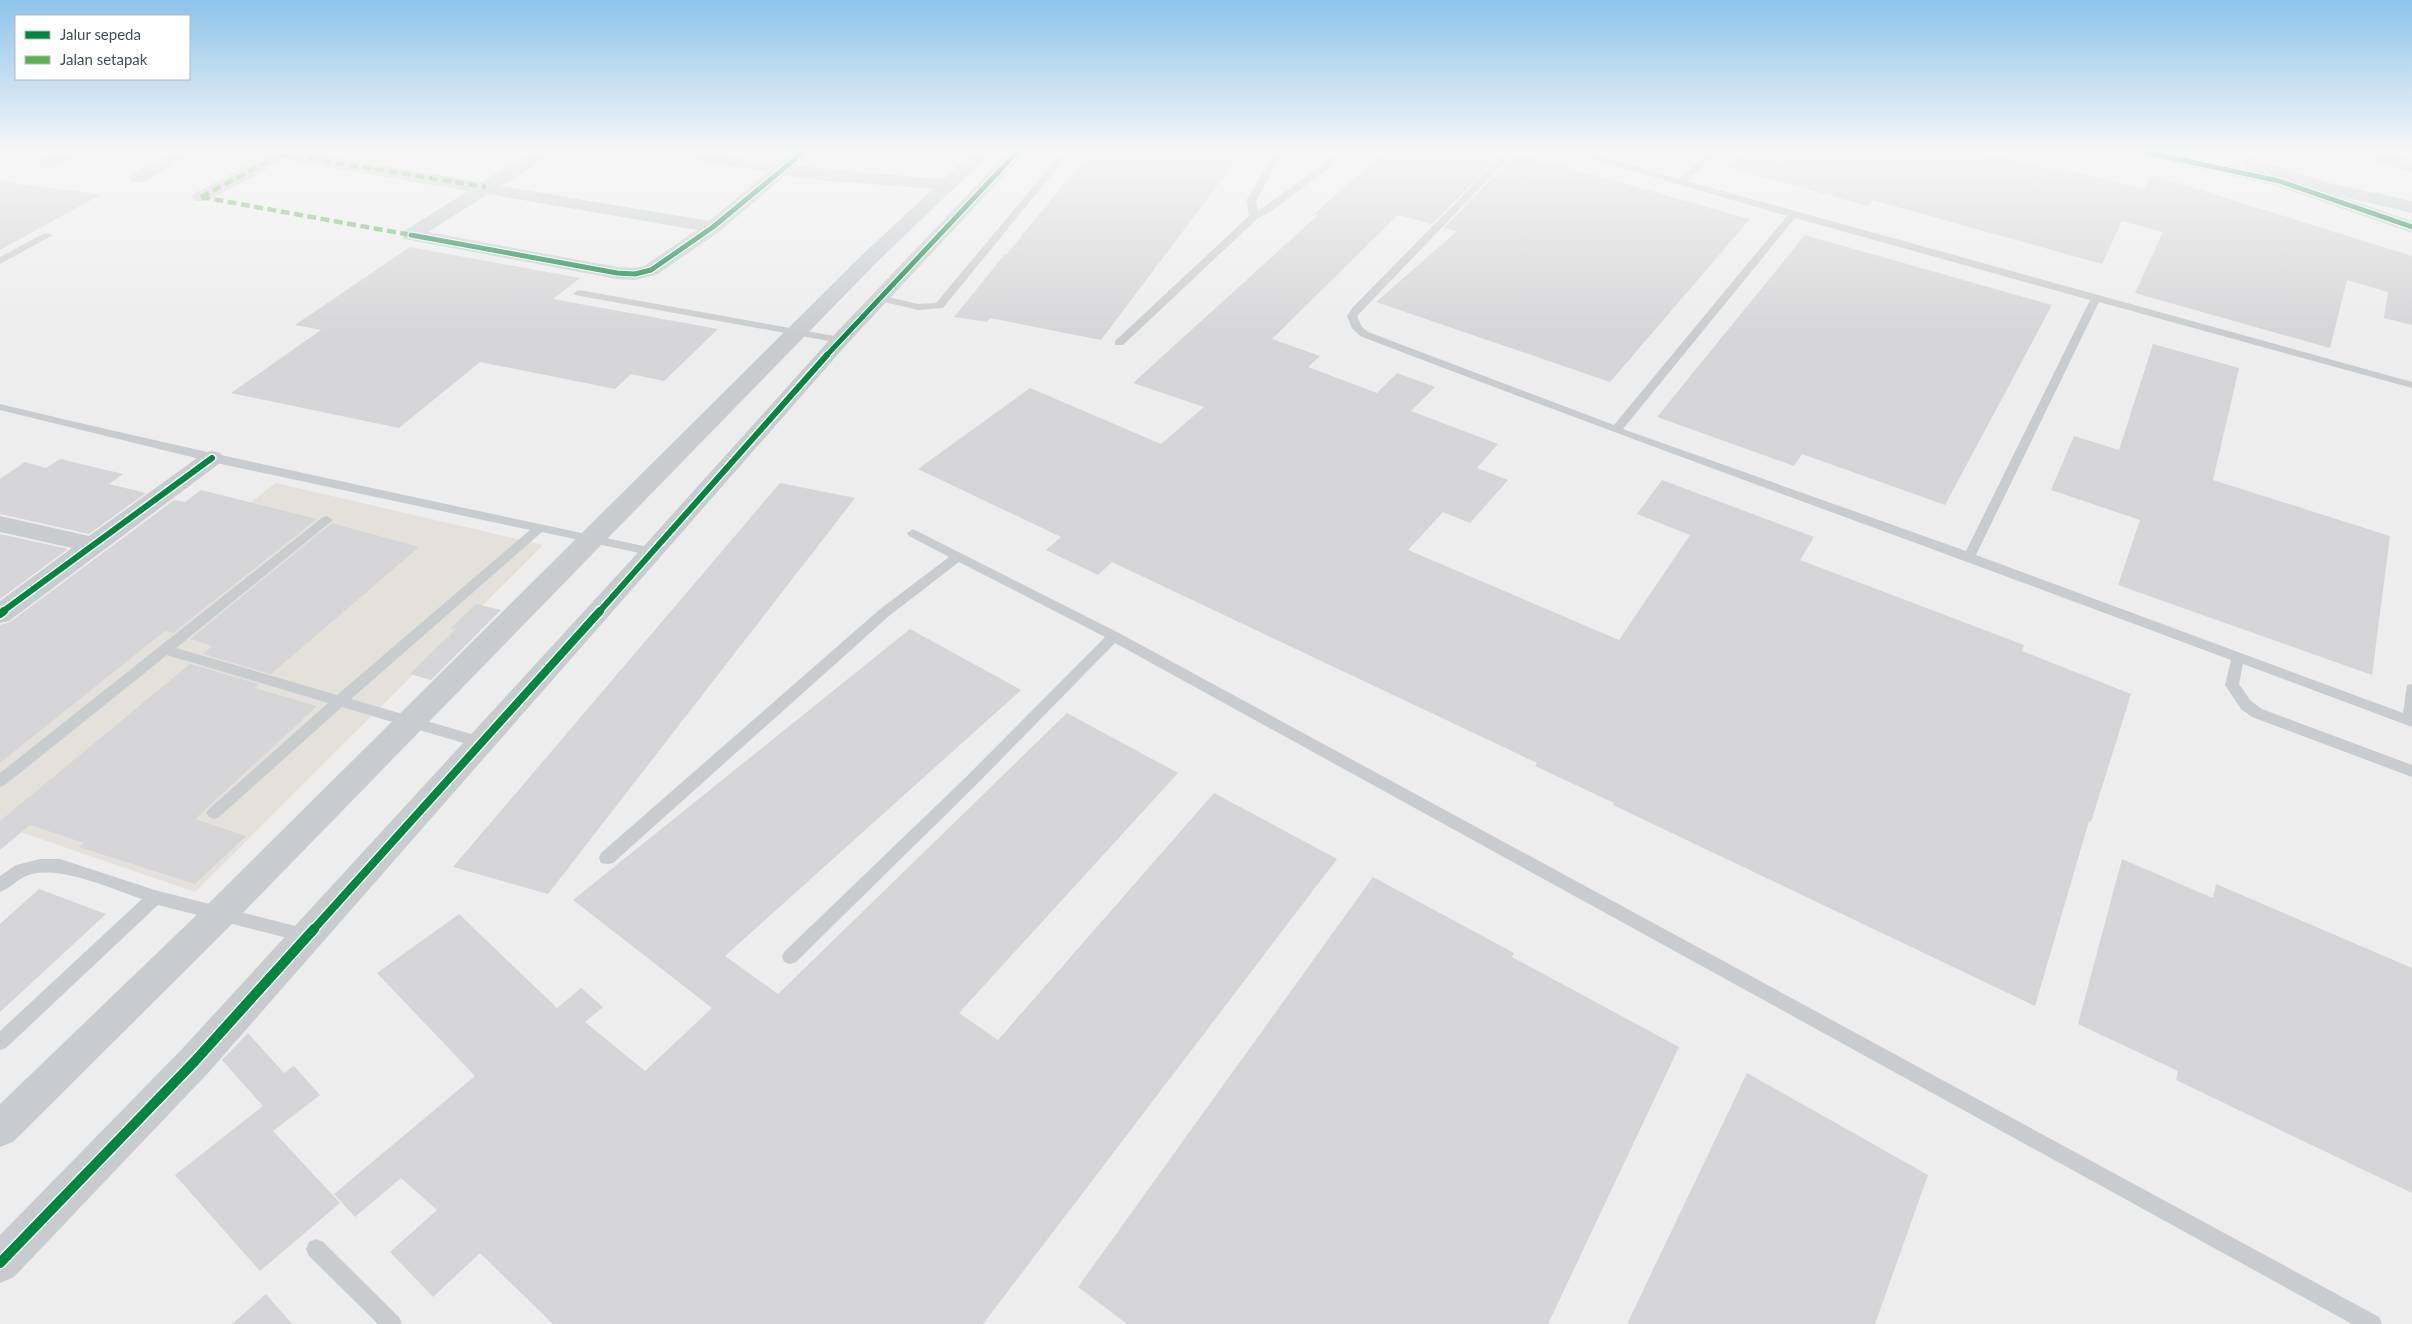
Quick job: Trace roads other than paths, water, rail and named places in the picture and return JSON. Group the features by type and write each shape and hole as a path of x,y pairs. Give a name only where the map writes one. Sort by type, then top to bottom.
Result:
{"street":[{"path":"446,212 411,234 617,273 635,274 651,270 714,227 732,212"},
{"path":"627,212 714,227"},
{"path":"0,1129 220,914 409,722 919,212"},
{"path":"0,1264 195,1061 480,742 653,552 840,340 962,212"},
{"path":"2341,212 2412,238"},
{"path":"2369,212 2412,227"},
{"path":"0,614 212,458"},
{"path":"0,524 93,545"}],"lane":[{"path":"880,298 918,306 939,306 1017,212"},
{"path":"1253,212 1254,217"},
{"path":"1119,343 1254,217 1263,212"},
{"path":"1451,212 1371,292 1352,316 1353,322 1364,334 1616,430 1970,557 2410,722 2412,689"},
{"path":"1786,212 2412,385"},
{"path":"1616,430 1794,214"},
{"path":"0,261 48,235"},
{"path":"579,293 840,340"},
{"path":"1970,557 2096,297"},
{"path":"0,407 212,458 653,552"},
{"path":"0,781 327,520"},
{"path":"214,813 338,702 541,527"},
{"path":"913,533 1114,636 2372,1324"},
{"path":"607,858 884,613 958,556"},
{"path":"790,957 971,781 1114,636"},
{"path":"163,649 338,702 480,742"},
{"path":"2238,657 2232,684 2246,706 2257,713 2412,771"},
{"path":"0,885 22,870 40,866 60,866 155,897 307,936"},
{"path":"0,1042 155,897"},
{"path":"316,1249 392,1324"}]}
